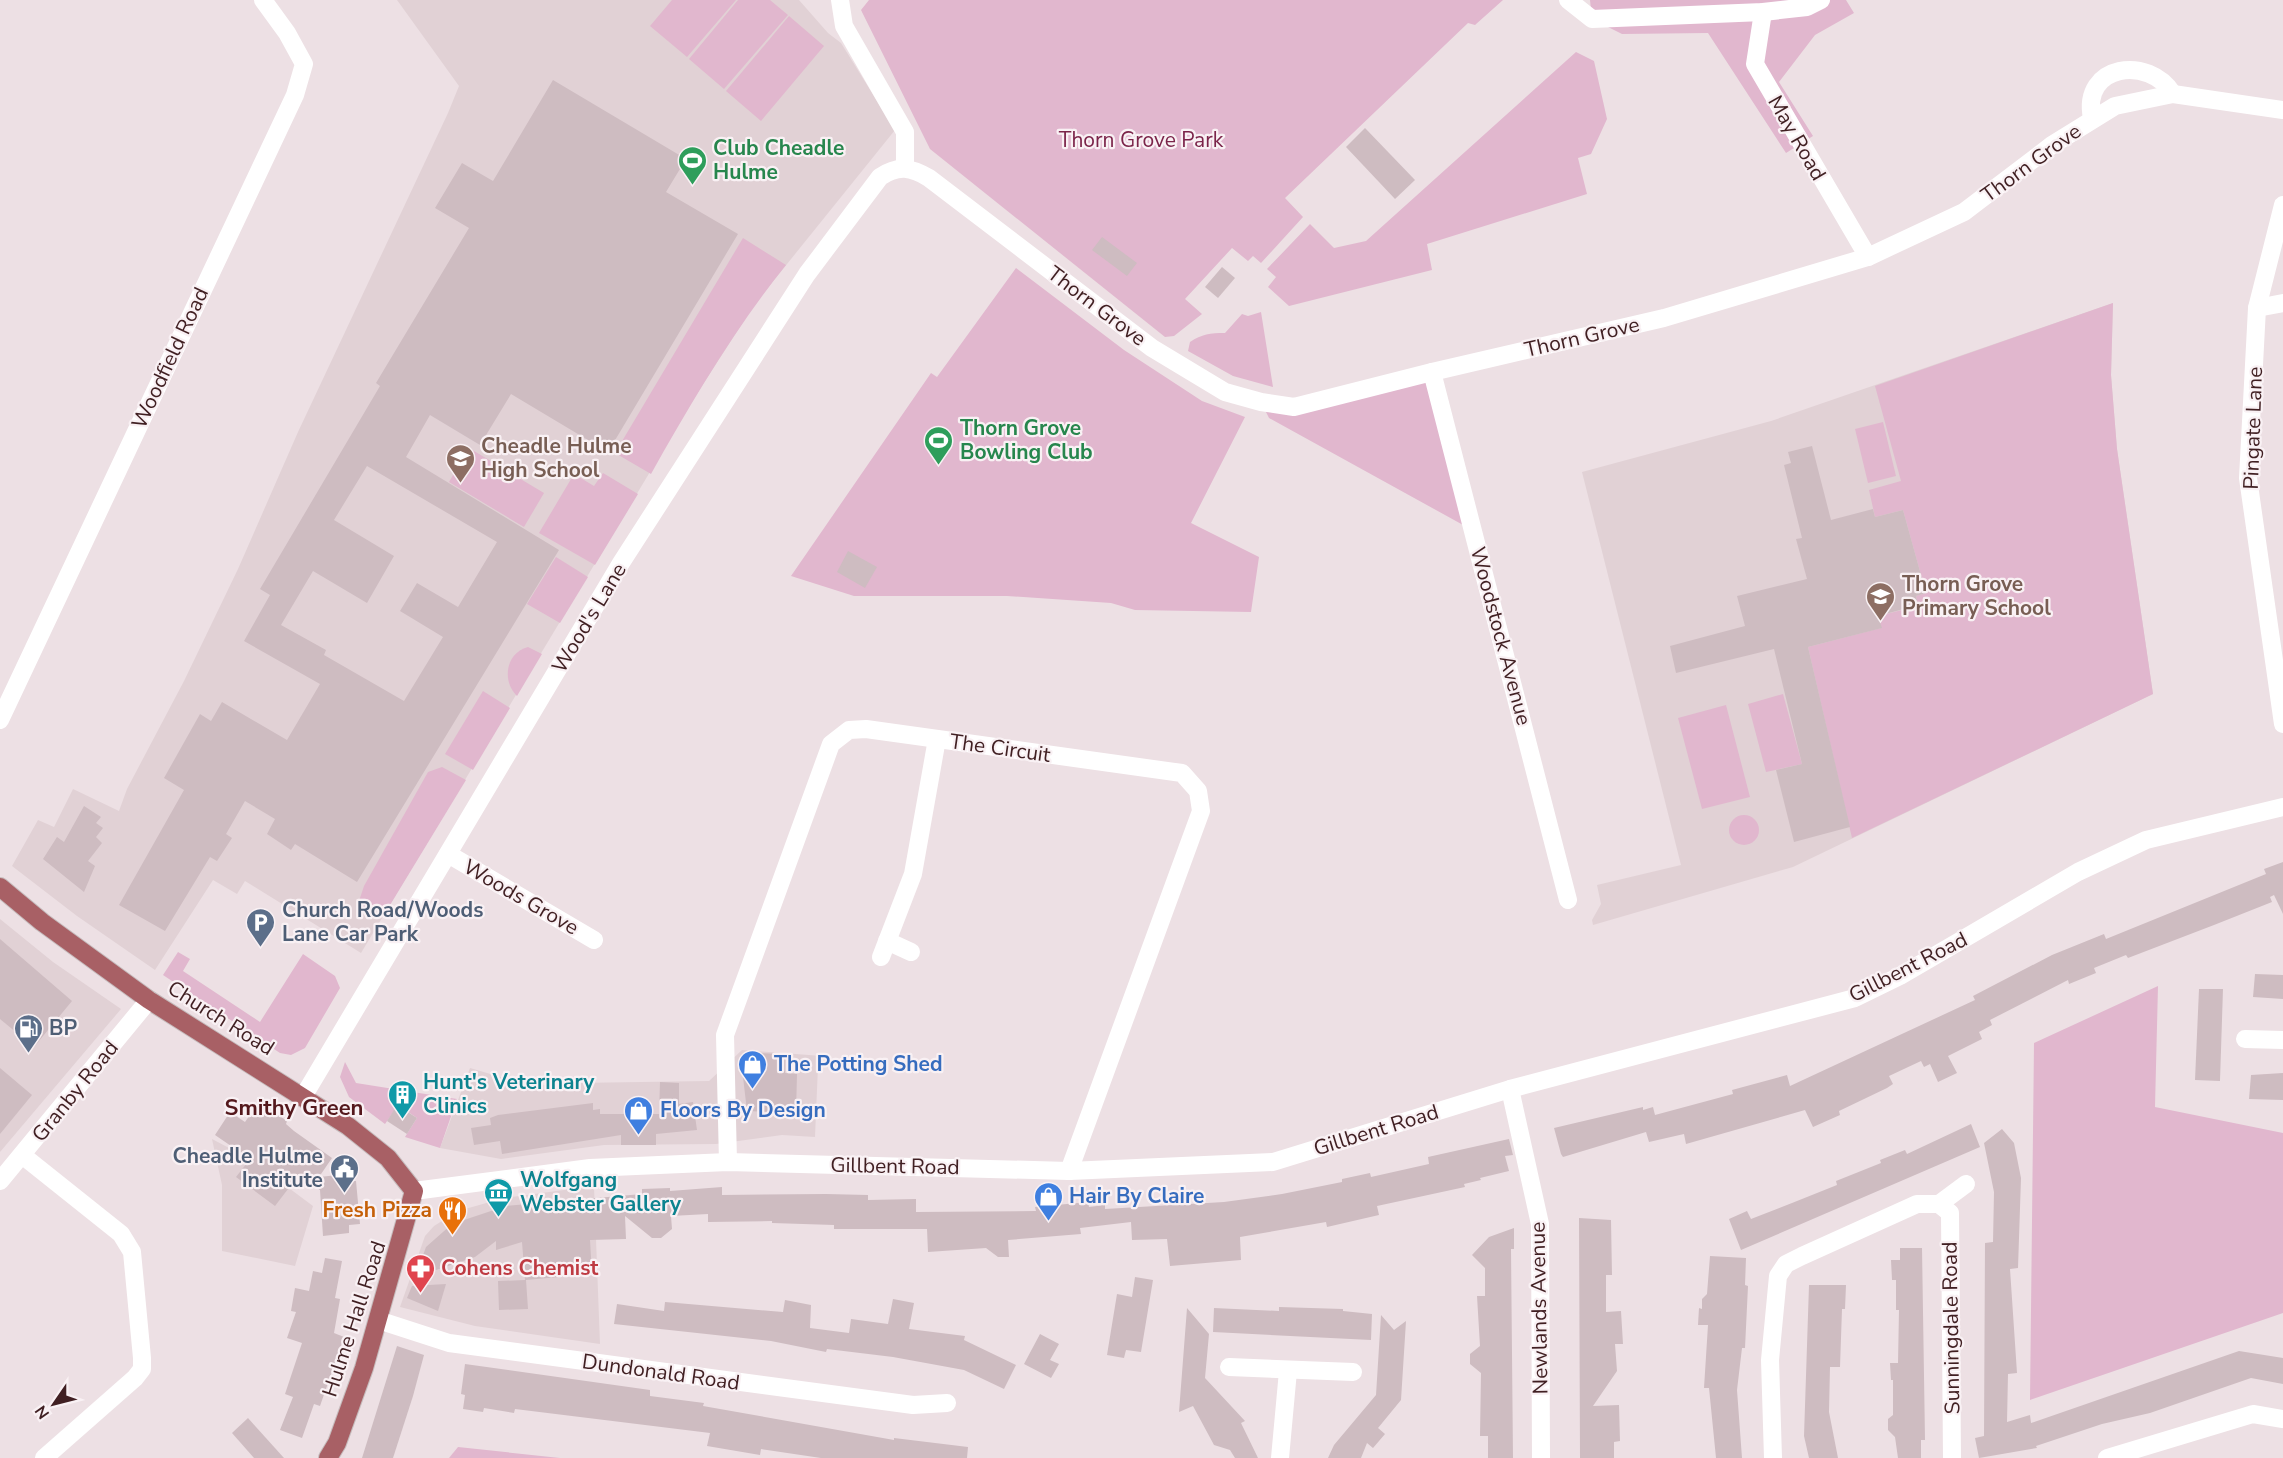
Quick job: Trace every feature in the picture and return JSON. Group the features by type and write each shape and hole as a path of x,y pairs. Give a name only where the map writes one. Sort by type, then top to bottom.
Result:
{"main road":[{"name":"Church Road","path":"0,886 42,921 150,1000 348,1126 388,1158 414,1191"},
{"name":"Hulme Hall Road","path":"328,1458 337,1443 360,1378 414,1191"}],"street":[{"name":"Woodfield Road","path":"0,720 295,94 304,64 287,33 263,0"},
{"path":"840,0 844,26 904,132 905,167"},
{"path":"1568,0 1592,19 1764,12 1808,7 1821,0"},
{"name":"May Road","path":"1764,12 1755,64 1868,257"},
{"path":"2092,118 2089,102 2096,86 2109,73 2128,70 2157,77 2173,94"},
{"name":"Thorn Grove","path":"905,167 929,177 1152,348 1225,392 1261,402 1294,407 1664,318 1868,257 1964,212 2052,145 2092,118 2115,106 2173,94 2283,110"},
{"name":"Wood's Lane","path":"303,1097 621,563 807,274 880,177 892,169 905,167"},
{"name":"Pingate Lane","path":"2283,205 2258,308 2247,478 2283,724"},
{"path":"2258,308 2283,303"},
{"name":"Woodstock Avenue","path":"1432,372 1568,900"},
{"name":"The Circuit","path":"728,1162 725,1035 831,744 849,730 866,729 1182,773 1198,791 1201,811 1069,1171"},
{"path":"911,952 884,949 913,874 937,739"},
{"name":"Gillbent Road","path":"414,1191 590,1168 728,1162 1069,1171 1273,1162 1510,1089 1855,998 1900,976 2078,872 2146,840 2283,807"},
{"name":"Woods Grove","path":"448,854 594,940"},
{"name":"Granby Road","path":"0,1181 150,1000"},
{"path":"2245,1039 2283,1040"},
{"name":"Newlands Avenue","path":"1510,1089 1540,1224 1541,1458"},
{"path":"22,1155 121,1234 132,1252 142,1358 142,1369 135,1378 44,1458"},
{"path":"1773,1458 1770,1360 1778,1276 1786,1264 1917,1204 1939,1204 1966,1184"},
{"name":"Sunningdale Road","path":"1939,1204 1950,1213 1953,1458"},
{"name":"Dundonald Road","path":"378,1320 449,1343 913,1405 947,1403"},
{"path":"1229,1366 1288,1371 1353,1372"},
{"path":"1280,1458 1288,1371"},
{"path":"2114,1457 2253,1414 2283,1419"}],"shaded area":[{"name":"Cheadle Hulme High School","path":"397,0 799,0 828,33 841,43 895,130 754,305 698,392 361,953 245,881 237,894 213,880 155,970 77,916 12,866 38,820 54,827 73,789 119,811 127,789 184,681 238,569 298,432 448,113 459,86"},
{"name":"Thorn Grove Primary School","path":"2113,303 2111,375 2117,449 2153,694 1793,867 1593,925 1592,920 1601,904 1597,885 1681,865 1582,472 1771,421"},
{"path":"0,919 53,962 121,1009 0,1152"},
{"path":"742,1050 822,1056 818,1066 815,1137 782,1135 716,1144 604,1145 501,1159 440,1148 470,1068 531,1086 709,1081"},
{"path":"212,1139 250,1159 313,1206 295,1266 222,1251 222,1185"},
{"path":"594,1186 600,1344 475,1326 400,1307 425,1236 434,1226 458,1211 504,1198"}],"green space":[{"path":"672,0 736,0 687,57 650,26"},
{"path":"738,0 770,0 788,15 724,89 689,59"},
{"name":"Thorn Grove Park","path":"869,0 1503,0 1475,25 1468,23 1285,198 1303,217 1261,263 1253,256 1248,261 1232,248 1185,299 1202,314 1174,336 1165,337 930,149 861,10"},
{"path":"1590,0 1846,0 1854,13 1815,35 1779,82 1813,136 1786,153 1708,33 1622,34 1592,19"},
{"path":"789,16 824,46 761,121 726,91"},
{"path":"1576,52 1594,61 1607,119 1591,154 1578,158 1587,194 1427,244 1432,270 1289,306 1268,287 1276,277 1267,269 1310,224 1334,248 1366,241"},
{"path":"743,238 786,265 714,366 651,474 615,453"},
{"path":"1016,268 1124,350 1202,401 1245,417 1191,523 1259,557 1251,612 1135,610 1111,603 1007,596 854,596 791,576 931,373 937,377"},
{"path":"2113,303 2111,375 2117,449 2153,694 1852,838 1808,647 1881,628 1878,616 1918,606 1916,596 1926,593 1903,510 1875,517 1869,490 1901,481 1875,386"},
{"path":"1261,312 1273,387 1233,376 1188,351 1190,342 1194,339 1206,334 1225,333 1242,314 1248,316"},
{"path":"1432,372 1474,531 1269,418 1261,402 1294,407"},
{"path":"1883,422 1896,476 1868,483 1855,429"},
{"path":"469,448 544,493 524,527 449,482"},
{"path":"603,473 638,494 595,565 539,533 574,474 594,486"},
{"path":"556,557 588,577 560,623 527,604"},
{"path":"528,647 542,654 517,696 509,683 508,668 514,655"},
{"path":"483,691 510,708 473,770 445,754"},
{"path":"1783,694 1802,764 1766,772 1748,704"},
{"path":"1726,705 1750,797 1702,809 1678,718"},
{"path":"442,767 466,780 390,905 365,910 360,907 359,901 364,886 428,772"},
{"path":"1744,815 1755,819 1759,830 1755,841 1744,845 1733,841 1729,830 1733,819"},
{"path":"178,952 190,959 183,971 260,1022 303,954 335,976 340,988 305,1048 291,1055 280,1053 163,975"},
{"path":"2158,986 2155,1107 2283,1133 2283,1313 2030,1400 2034,1043"},
{"path":"345,1062 356,1083 457,1099 440,1148 405,1137 417,1118 398,1105 385,1124 349,1097 340,1077"},
{"path":"458,1447 560,1458 449,1458"}],"building":[{"path":"553,80 686,159 666,192 738,234 608,452 511,394 480,445 430,415 406,457 559,550 357,882 295,844 291,850 267,834 275,819 245,801 226,834 232,838 217,861 210,857 165,931 119,905 184,790 164,778 200,714 211,721 222,702 287,740 320,684 244,641 270,595 260,589 380,386 376,383 469,228 435,208 462,163 493,181","holes":["367,466 497,542 458,607 417,583 400,611 443,637 404,701 324,655 326,650 281,625 313,571 367,603 394,556 334,520"]},
{"path":"1365,128 1415,180 1395,199 1346,147"},
{"path":"1102,237 1137,263 1127,276 1092,250"},
{"path":"1222,267 1235,278 1218,298 1205,287"},
{"path":"1812,446 1831,520 1873,509 1875,517 1903,510 1926,593 1916,596 1918,605 1878,616 1882,628 1808,647 1850,827 1794,842 1776,770 1802,764 1774,649 1676,673 1670,646 1745,626 1737,596 1807,579 1796,539 1802,538 1784,465 1791,463 1788,452"},
{"path":"848,551 877,567 865,588 837,572"},
{"path":"84,806 101,817 96,823 103,828 96,837 102,843 88,861 95,866 84,892 43,859 57,837 64,842"},
{"path":"2283,862 2283,914 2274,895 2270,897 2272,902 2128,958 2126,955 2094,968 2096,973 2069,984 2068,980 1990,1020 1992,1025 1979,1032 1982,1039 1948,1056 1957,1073 1938,1082 1930,1064 1924,1067 1921,1061 1889,1076 1893,1084 1887,1088 1839,1111 1840,1115 1813,1127 1805,1110 1686,1144 1684,1134 1649,1142 1646,1132 1563,1157 1561,1154 1554,1128 1643,1107 1643,1110 1653,1107 1655,1115 1733,1094 1732,1090 1787,1075 1790,1086 1975,1000 1973,996 2052,955 2104,934 2106,939 2266,874 2264,869"},
{"path":"0,939 72,1001 34,1047 0,1019"},
{"path":"2255,974 2283,975 2283,999 2253,997"},
{"path":"2199,989 2223,989 2220,1081 2195,1080"},
{"path":"757,1053 785,1054 785,1073 797,1074 796,1113 747,1111 743,1077 756,1077"},
{"path":"0,1068 32,1095 0,1134"},
{"path":"2283,1073 2283,1100 2249,1099 2251,1075"},
{"path":"660,1082 679,1083 679,1104 693,1102 697,1130 656,1134 656,1145 621,1145 621,1135 502,1154 500,1141 474,1145 471,1128 491,1125 490,1118 498,1115 593,1103 593,1110 600,1109 600,1114 659,1114"},
{"path":"259,1102 287,1121 286,1124 294,1131 332,1158 319,1177 348,1174 349,1181 356,1181 360,1224 349,1225 349,1233 323,1236 320,1190 298,1176 275,1206 236,1177 250,1159 215,1135 230,1112 245,1122"},
{"name":"Hunt's Veterinary Clinics","path":"397,1105 417,1118 407,1134 387,1121"},
{"path":"1971,1124 1980,1147 1741,1250 1729,1219 1747,1211 1751,1219 1792,1203 1837,1185 1836,1181 1881,1163 1880,1160 1905,1150 1907,1154"},
{"path":"2002,1129 2014,1143 2021,1178 2018,1268 2010,1269 2017,1373 2008,1374 2007,1422 2030,1415 2031,1423 2239,1351 2283,1358 2283,1384 2251,1378 2150,1413 2102,1424 2036,1446 2037,1448 1979,1458 1975,1438 1984,1436 1985,1243 1993,1242 1994,1192 1984,1143"},
{"path":"1509,1139 1513,1155 1505,1156 1509,1171 1480,1178 1481,1180 1464,1184 1465,1187 1377,1206 1379,1215 1327,1227 1326,1222 1240,1237 1241,1260 1170,1266 1167,1239 1132,1240 1131,1222 1080,1228 1081,1234 1008,1240 1009,1257 998,1257 986,1248 928,1252 927,1229 834,1229 834,1225 772,1223 772,1221 708,1222 708,1214 671,1216 672,1229 661,1238 652,1238 625,1216 626,1239 590,1240 592,1274 526,1280 528,1309 499,1310 498,1281 525,1280 522,1242 496,1250 496,1241 475,1257 415,1277 426,1247 452,1224 506,1206 642,1194 642,1189 670,1188 670,1191 722,1187 722,1195 826,1194 868,1195 868,1200 916,1199 916,1212 1036,1211 1035,1207 1088,1202 1089,1207 1105,1205 1105,1209 1224,1202 1282,1194 1342,1182 1342,1179 1370,1173 1371,1177 1429,1164 1428,1157"},
{"path":"1579,1218 1611,1220 1612,1275 1606,1275 1606,1312 1621,1311 1623,1344 1615,1344 1617,1371 1593,1406 1619,1405 1620,1441 1614,1442 1614,1458 1580,1458"},
{"path":"1514,1228 1514,1249 1511,1249 1513,1458 1488,1458 1488,1436 1480,1436 1481,1373 1470,1364 1470,1354 1480,1346 1477,1296 1485,1296 1485,1268 1472,1255 1489,1237"},
{"path":"1900,1248 1922,1248 1925,1440 1921,1440 1921,1458 1898,1458 1895,1437 1888,1430 1888,1419 1893,1415 1893,1380 1891,1380 1890,1363 1898,1363 1899,1310 1896,1310 1896,1280 1892,1280 1891,1260 1900,1260"},
{"path":"1710,1256 1746,1258 1745,1285 1748,1286 1745,1348 1742,1348 1737,1390 1742,1458 1716,1458 1709,1388 1704,1388 1708,1325 1698,1325 1699,1308 1702,1309 1702,1299 1707,1294"},
{"path":"325,1258 342,1261 335,1298 340,1299 334,1333 344,1337 320,1406 314,1404 302,1438 280,1430 293,1397 285,1394 302,1343 287,1338 296,1312 291,1311 295,1288 309,1291 313,1271 322,1273"},
{"path":"1135,1277 1153,1280 1141,1352 1126,1350 1124,1358 1107,1355 1117,1294 1132,1297"},
{"path":"446,1284 438,1311 407,1298 412,1286"},
{"path":"1809,1285 1846,1285 1845,1309 1842,1309 1840,1367 1830,1367 1829,1412 1838,1458 1809,1458 1804,1436"},
{"path":"893,1299 914,1303 909,1329 965,1336 964,1340 1016,1365 1004,1389 964,1370 893,1357 827,1349 826,1352 771,1341 614,1324 617,1304 664,1311 665,1302 783,1312 785,1300 811,1305 810,1328 849,1333 851,1319 888,1324"},
{"path":"1279,1307 1343,1309 1343,1311 1372,1314 1371,1340 1213,1332 1214,1308 1279,1311"},
{"path":"1187,1308 1209,1334 1205,1378 1245,1421 1241,1423 1258,1458 1235,1458 1230,1450 1214,1445 1193,1406 1179,1412"},
{"path":"1381,1315 1394,1330 1406,1321 1401,1400 1378,1428 1385,1434 1373,1448 1367,1443 1361,1458 1328,1458 1334,1445 1376,1395"},
{"path":"1040,1334 1059,1344 1050,1360 1059,1364 1051,1378 1024,1364"},
{"path":"397,1346 424,1355 413,1396 393,1458 362,1458"},
{"path":"465,1364 650,1390 650,1396 704,1403 703,1406 894,1440 894,1438 968,1447 967,1458 821,1458 761,1449 760,1455 707,1446 710,1433 515,1409 514,1413 484,1408 483,1412 463,1409 465,1395 461,1394"},
{"path":"248,1418 284,1458 254,1458 232,1433"}],"place":[{"name":"Club Cheadle Hulme","path":"692,186"},
{"name":"Thorn Grove Bowling Club","path":"939,466"},
{"name":"Cheadle Hulme High School","path":"460,484"},
{"name":"Thorn Grove Primary School","path":"1881,622"},
{"name":"Church Road/Woods Lane Car Park","path":"261,948"},
{"name":"BP","path":"28,1054"},
{"name":"The Potting Shed","path":"753,1090"},
{"name":"Hunt's Veterinary Clinics","path":"402,1120"},
{"name":"Floors By Design","path":"639,1136"},
{"name":"Cheadle Hulme Institute","path":"344,1194"},
{"name":"Wolfgang Webster Gallery","path":"499,1218"},
{"name":"Hair By Claire","path":"1048,1222"},
{"name":"Fresh Pizza","path":"453,1236"},
{"name":"Cohens Chemist","path":"420,1294"}],"district":[{"name":"Smithy Green","path":"294,1107"}]}
